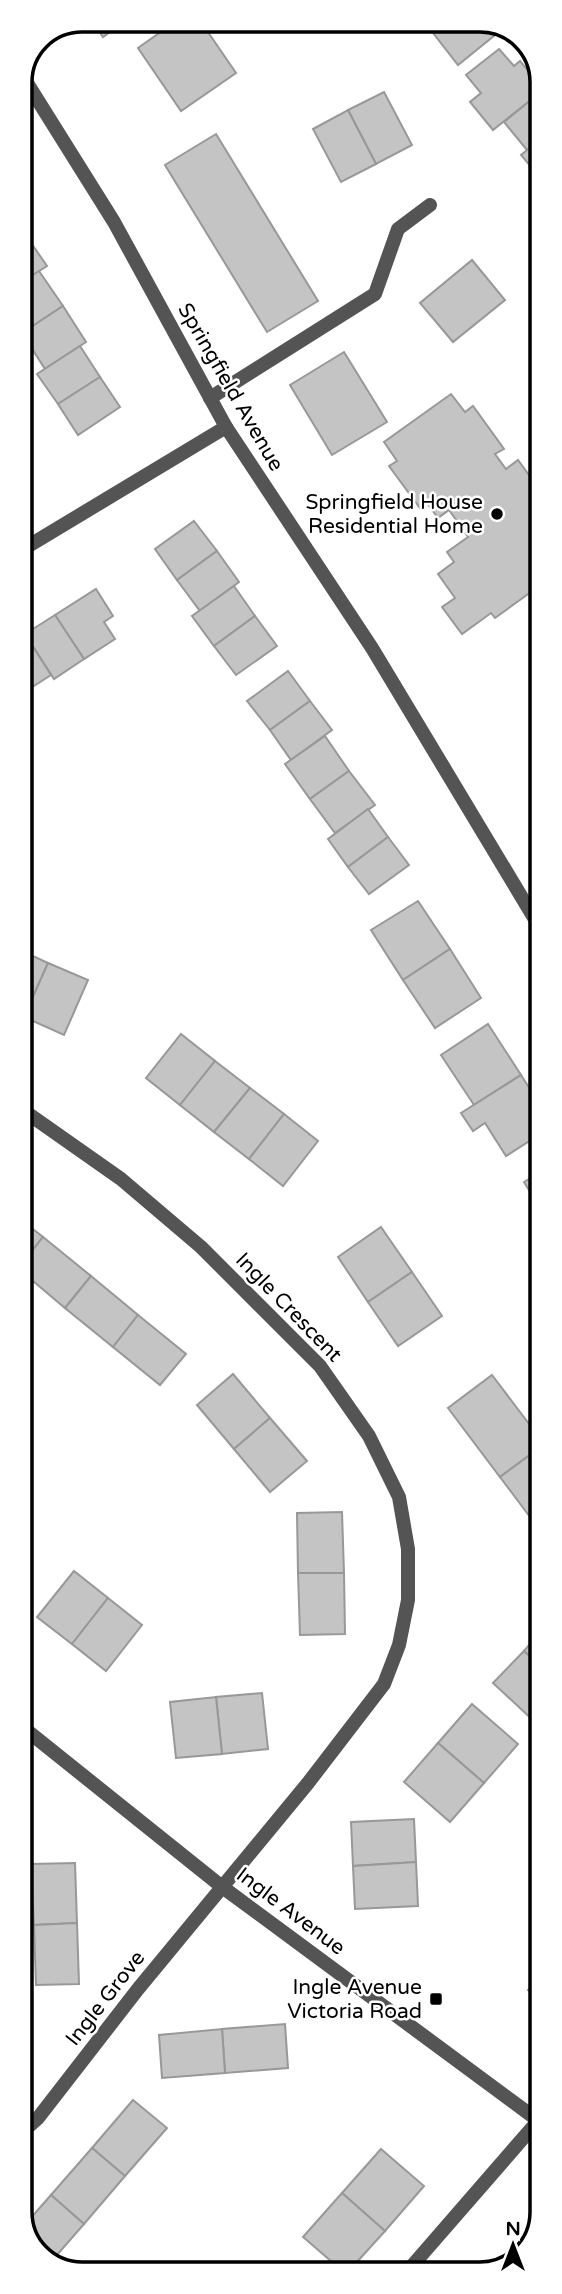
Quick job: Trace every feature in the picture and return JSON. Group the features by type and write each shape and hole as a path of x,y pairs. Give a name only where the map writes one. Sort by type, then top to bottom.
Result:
{"street":[{"name":"Springfield Avenue","path":"32,91 114,222 226,427 372,648 530,911"},
{"path":"210,398 374,295 398,229 430,205"},
{"path":"32,543 226,427"},
{"name":"Ingle Crescent","path":"32,1116 121,1179 201,1247 320,1366 369,1436 399,1497 408,1549 408,1600 399,1645 384,1684 308,1783 221,1886"},
{"name":"Ingle Avenue","path":"32,1735 221,1886 530,2115"},
{"name":"Ingle Grove","path":"32,2123 221,1886"},
{"path":"416,2262 530,2133"}],"building":[{"path":"161,32 208,32 236,73 181,111 138,48"},
{"path":"432,32 493,33 495,35 458,65"},
{"path":"499,49 514,66 520,61 530,73 530,101 493,130 470,102 481,93 466,75"},
{"path":"384,92 412,145 376,164 348,110"},
{"path":"530,101 530,148 527,150 504,122"},
{"path":"348,110 376,164 341,182 313,129"},
{"path":"216,134 318,301 267,332 165,165"},
{"path":"530,148 530,166 521,155"},
{"path":"32,244 47,266 32,276"},
{"path":"472,260 505,300 453,342 420,303"},
{"path":"39,271 63,306 32,326 32,276"},
{"path":"63,306 86,342 45,369 32,349 32,326"},
{"path":"80,346 100,377 58,404 37,374"},
{"path":"344,352 387,422 332,455 290,385"},
{"path":"100,377 120,407 78,435 58,404"},
{"name":"Springfield House Residential Home","path":"451,394 465,412 473,406 504,449 495,454 506,469 518,460 530,476 530,593 495,618 491,613 462,634 442,607 455,598 438,574 454,562 447,552 468,537 449,510 438,518 427,503 420,508 389,466 397,461 384,442"},
{"path":"194,521 217,551 177,580 155,549"},
{"path":"217,551 239,582 200,611 177,580"},
{"path":"234,586 255,616 214,646 192,616"},
{"path":"96,589 113,616 104,622 115,639 84,659 55,615"},
{"path":"55,615 84,659 54,679 32,645 32,630"},
{"path":"255,616 277,646 236,675 214,646"},
{"path":"32,645 51,675 32,687"},
{"path":"288,671 310,701 270,730 247,701"},
{"path":"310,701 332,730 291,760 270,730"},
{"path":"325,736 349,771 310,799 285,764"},
{"path":"349,771 375,805 335,833 310,799"},
{"path":"368,809 388,837 348,867 328,839"},
{"path":"388,837 409,865 369,894 348,867"},
{"path":"418,901 450,949 403,980 371,930"},
{"path":"450,949 481,998 435,1028 403,980"},
{"path":"32,956 48,963 32,999"},
{"path":"48,963 88,980 64,1035 32,1021 32,999"},
{"path":"488,1024 521,1075 474,1105 441,1055"},
{"path":"181,1034 215,1061 180,1105 146,1078"},
{"path":"215,1061 250,1088 214,1132 180,1105"},
{"path":"521,1075 530,1089 530,1141 506,1156 485,1123 473,1131 461,1113"},
{"path":"250,1088 284,1114 249,1159 214,1132"},
{"path":"284,1114 318,1141 283,1186 249,1159"},
{"path":"530,1178 530,1192 524,1182"},
{"path":"381,1227 412,1272 368,1302 338,1257"},
{"path":"32,1228 43,1237 32,1251"},
{"path":"43,1237 91,1276 65,1308 32,1280 32,1251"},
{"path":"412,1272 442,1316 398,1346 368,1302"},
{"path":"91,1276 138,1315 113,1347 65,1308"},
{"path":"138,1315 186,1354 160,1385 113,1347"},
{"path":"233,1374 270,1418 234,1449 197,1405"},
{"path":"492,1375 530,1425 530,1455 500,1477 448,1408"},
{"path":"270,1418 307,1461 270,1492 234,1449"},
{"path":"530,1455 530,1517 500,1477"},
{"path":"342,1512 344,1573 298,1573 297,1513"},
{"path":"74,1571 108,1598 72,1644 37,1617"},
{"path":"298,1573 344,1573 345,1634 300,1635"},
{"path":"108,1598 142,1625 106,1671 72,1644"},
{"path":"530,1644 530,1657 524,1651"},
{"path":"524,1651 530,1657 530,1717 493,1683"},
{"path":"262,1693 268,1749 222,1754 216,1697"},
{"path":"216,1697 222,1754 176,1758 170,1702"},
{"path":"472,1704 518,1744 484,1783 438,1743"},
{"path":"438,1743 484,1783 450,1822 404,1782"},
{"path":"414,1819 416,1862 353,1866 351,1822"},
{"path":"416,1862 418,1906 355,1909 353,1866"},
{"path":"75,1863 77,1923 34,1925 32,1864"},
{"path":"77,1923 79,1984 36,1985 34,1925"},
{"path":"285,2024 288,2068 225,2073 222,2029"},
{"path":"222,2029 225,2073 162,2078 159,2035"},
{"path":"133,2100 167,2128 125,2176 92,2148"},
{"path":"92,2148 125,2176 84,2224 51,2195"},
{"path":"381,2149 424,2186 385,2231 342,2193"},
{"path":"342,2193 385,2231 357,2262 332,2262 303,2237"},
{"path":"51,2195 84,2224 56,2256 38,2238 32,2217"}],"place":[{"name":"Springfield House Residential Home","path":"497,514"},
{"name":"Ingle Avenue Victoria Road","path":"436,1999"}]}
